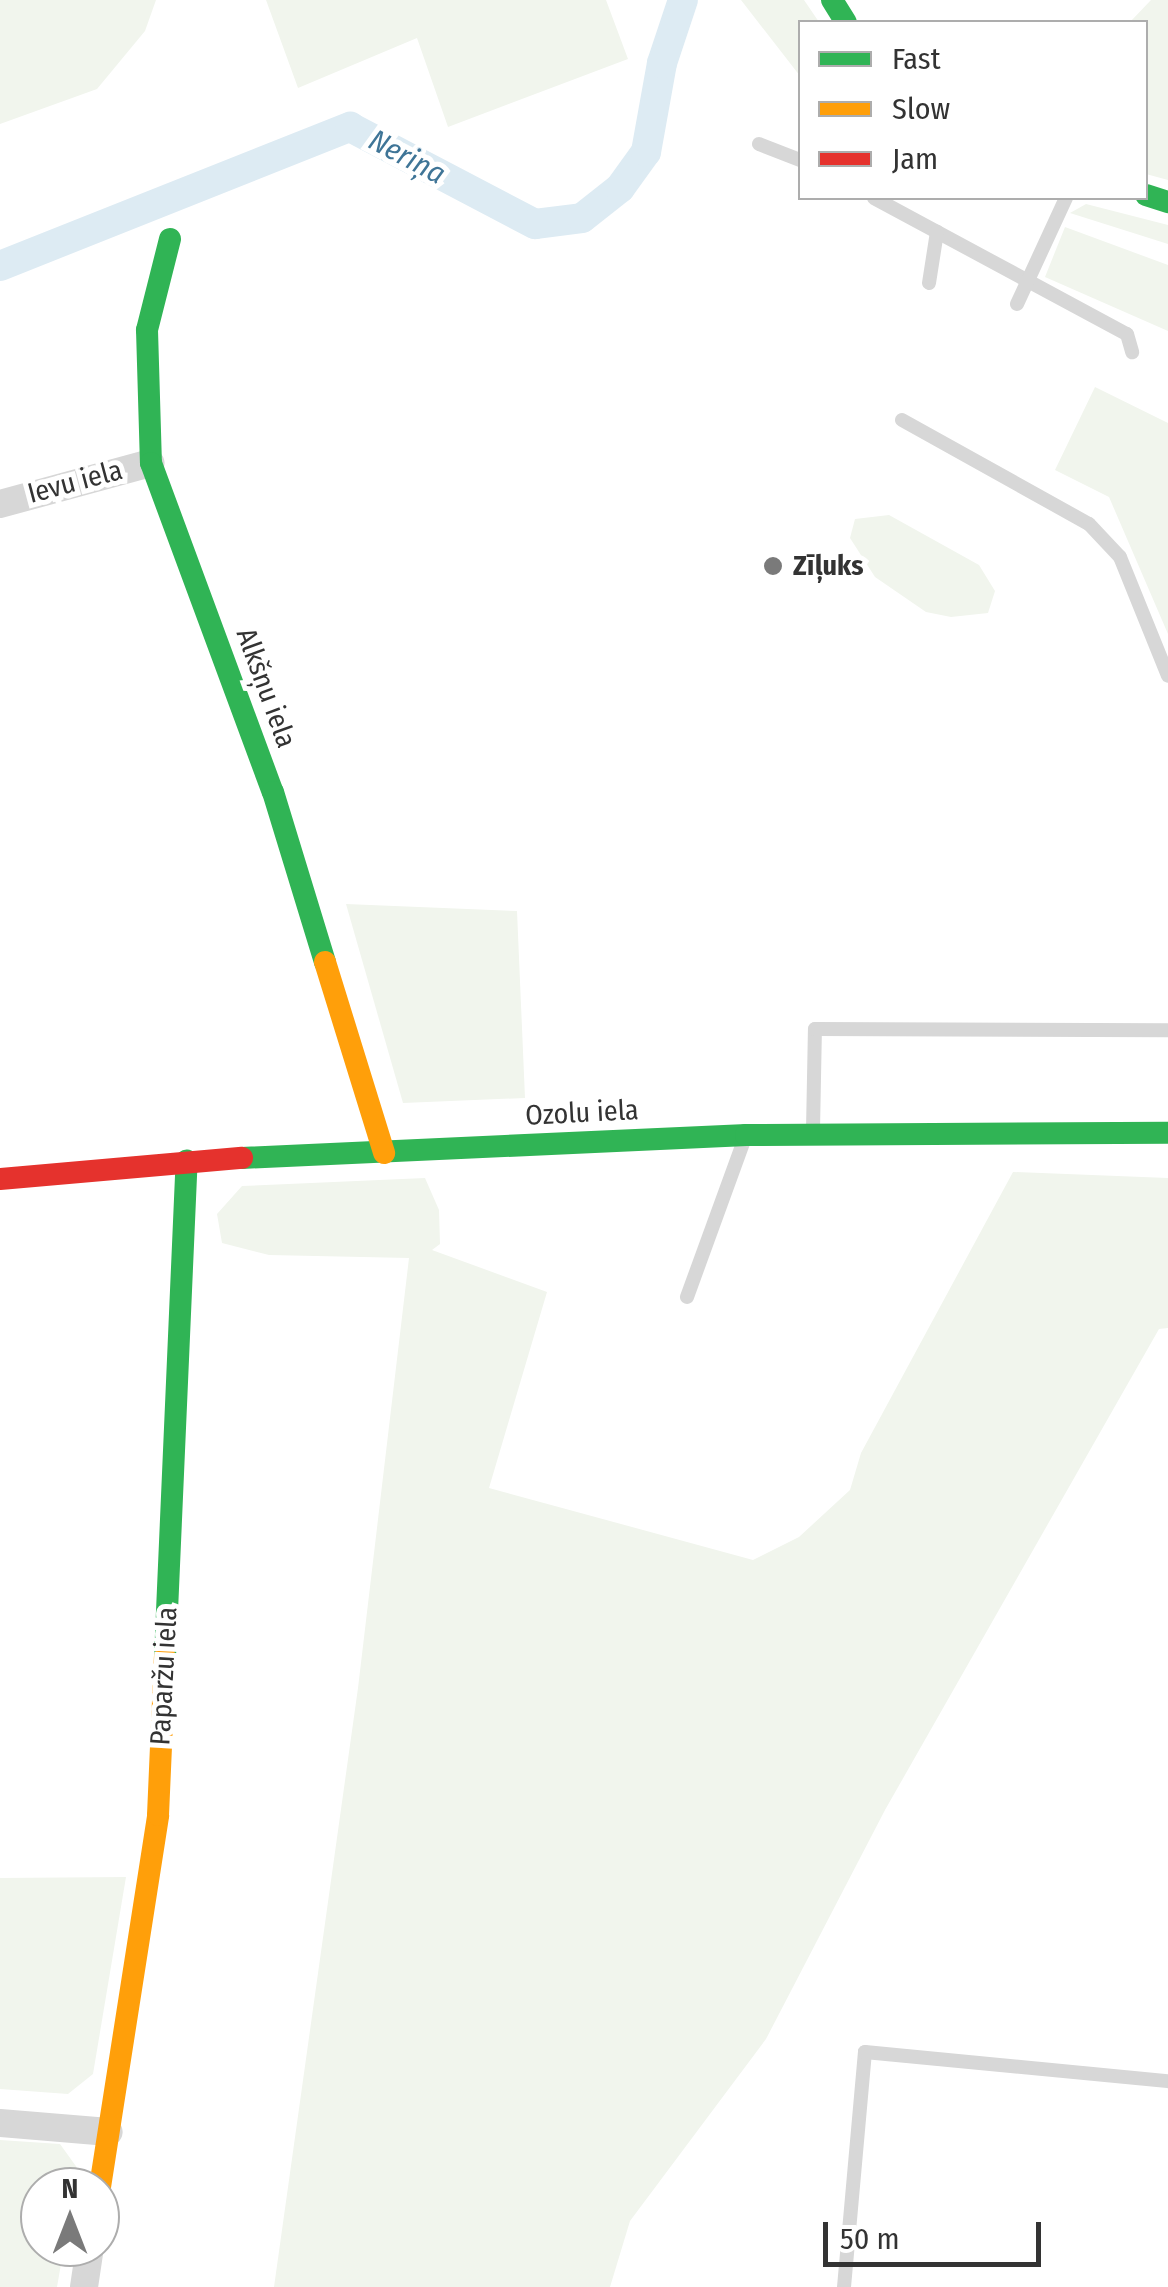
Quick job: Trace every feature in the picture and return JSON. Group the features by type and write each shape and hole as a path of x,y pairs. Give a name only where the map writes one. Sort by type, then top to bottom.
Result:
{"street":[{"name":"Alkšņu iela","path":"170,238 147,330 151,462 272,792 384,1153"},
{"name":"Ievu iela","path":"0,504 151,462"},
{"name":"Ozolu iela","path":"0,1178 187,1160 746,1135 1168,1133"},
{"name":"Paparžu iela","path":"103,2167 158,1816 187,1160"},
{"path":"0,2123 109,2132"}],"lane":[{"path":"759,144 798,159"},
{"path":"878,200 1127,334 1132,352"},
{"path":"1017,304 1065,200"},
{"path":"928,283 937,232"},
{"path":"902,420 1090,524 1120,557 1168,676"},
{"path":"813,1135 815,1029 1168,1030"},
{"path":"687,1296 746,1135"},
{"path":"844,2287 866,2052 1168,2081"}],"shaded area":[{"path":"0,0 156,0 145,31 97,89 0,124"},
{"path":"266,0 606,0 628,59 448,127 417,38 298,88"},
{"path":"741,0 804,0 818,20 798,20 798,73"},
{"path":"1151,0 1168,0 1168,180 1148,175 1148,20 1132,20"},
{"path":"1086,204 1168,225 1168,244 1070,213"},
{"path":"1065,227 1168,265 1168,331 1045,277"},
{"path":"1095,387 1168,423 1168,634 1109,497 1055,470"},
{"path":"889,515 979,565 995,591 988,613 951,617 926,612 875,577 850,538 855,519"},
{"path":"346,904 517,911 525,1098 403,1103"},
{"path":"1013,1172 1168,1178 1168,1328 1159,1329 885,1810 766,2039 630,2221 610,2287 274,2287 358,1688 409,1258 269,1255 222,1243 217,1214 242,1186 425,1178 439,1210 440,1244 432,1250 547,1292 489,1488 753,1560 799,1537 850,1490 861,1453"},
{"path":"126,1877 93,2074 68,2094 0,2089 0,1878"},
{"path":"0,2140 60,2144 77,2167 20,2167 20,2267 60,2267 57,2287 0,2287"}],"waterway":[{"name":"Neriņa","path":"0,266 350,127 535,224 582,218 620,188 646,152 662,63 683,0"}],"traffic: fast":[{"path":"832,0 845,20"},
{"path":"1148,196 1168,202"},
{"path":"170,239 147,330 151,463 273,792 325,962"},
{"path":"242,1158 746,1135 1168,1133"},
{"path":"165,1657 187,1160"}],"traffic: slow":[{"path":"325,962 384,1153"},
{"path":"103,2167 158,1815 165,1657"}],"traffic: jam":[{"path":"0,1179 242,1158"}],"place":[{"name":"Zīļuks","path":"773,566"}]}
